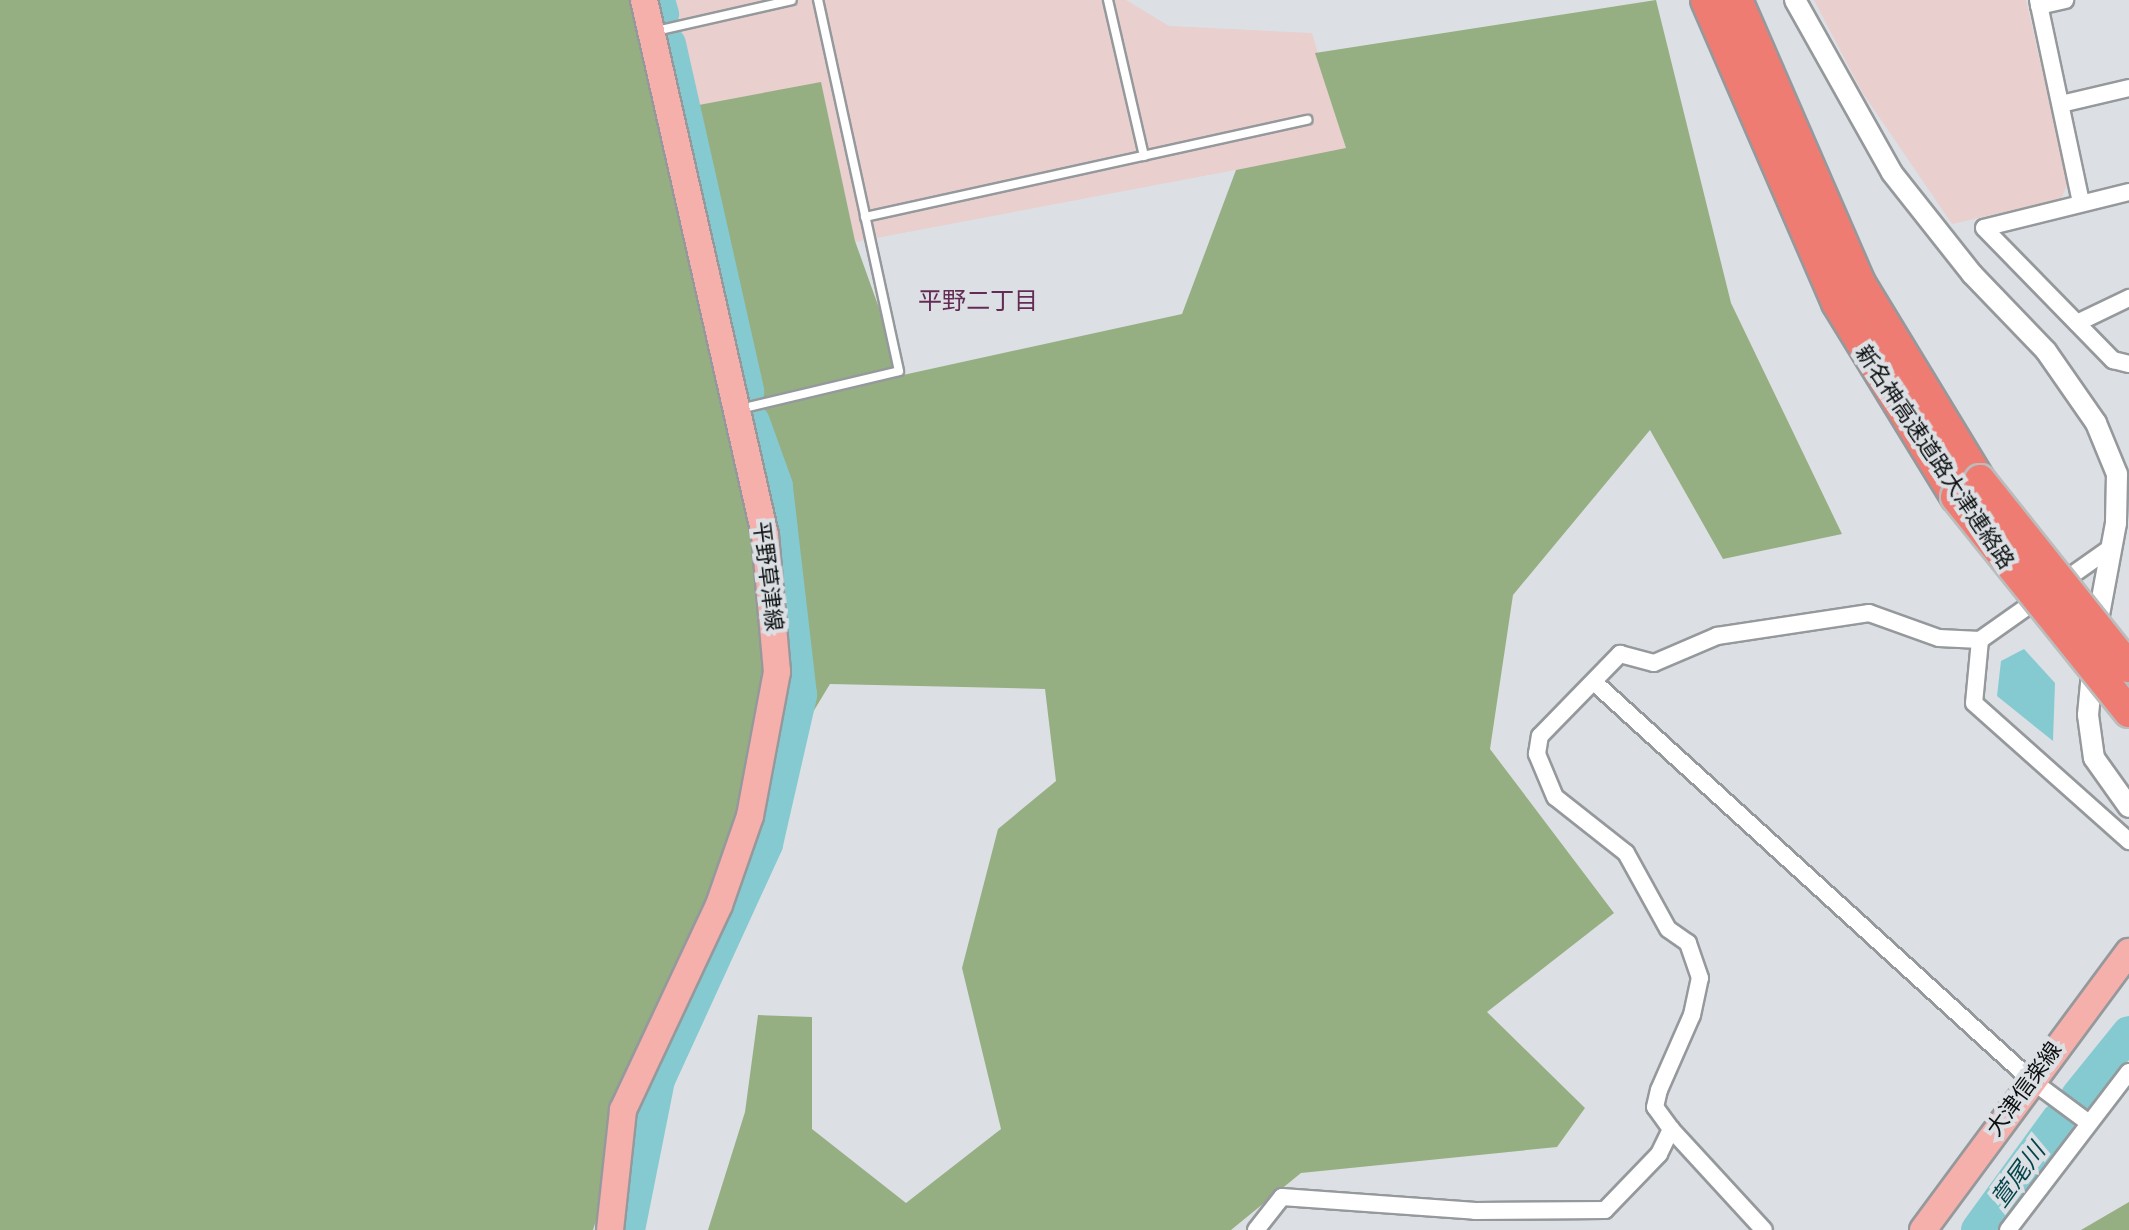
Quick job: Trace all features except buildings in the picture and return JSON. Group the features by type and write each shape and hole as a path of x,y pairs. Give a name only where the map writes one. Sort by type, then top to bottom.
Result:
{"highway":[{"name":"新名神高速道路大津連絡路","path":"1706,0 1735,80 1837,303 2129,712"},
{"name":"新名神高速道路大津連絡路","path":"1737,0 1860,283 1968,488 2129,667"}],"main road":[{"name":"平野草津線","path":"610,1230 623,1110 719,905 750,816 777,672 775,597 644,0"},
{"name":"大津信楽線","path":"1923,1230 2037,1085 2129,952"}],"street":[{"path":"1795,0 1892,173 1972,274 2046,351 2096,423 2117,474 2112,547 2088,715 2094,758 2129,807"},
{"path":"2065,0 2038,3 2081,202"},
{"path":"2061,104 2129,88"},
{"path":"2129,192 1984,228 2113,360 2129,364"},
{"path":"2077,323 2129,298"},
{"path":"1764,1230 1671,1129 1655,1107 1695,1003 1700,978 1688,943 1668,929 1626,853 1555,797 1537,754 1540,736 1620,654 1654,663 1717,636 1869,613 1939,638 1980,640 2112,547"},
{"path":"1980,640 1974,703 2129,841"},
{"path":"1594,682 2037,1085 2084,1120"},
{"path":"2008,1230 2084,1120 2129,1072"},
{"path":"1256,1230 1282,1197 1475,1211 1605,1210 1659,1154 1671,1129"}],"lane":[{"path":"651,33 792,0"},
{"path":"736,410 899,371 818,0"},
{"path":"1108,0 1144,156"},
{"path":"865,217 1308,120"}],"shaded area":[{"path":"648,0 1126,0 1169,26 1312,33 1346,149 855,242 821,83 672,110"},
{"path":"1814,0 2026,0 2068,183 2061,199 1952,224 1862,92"}],"green space":[{"path":"0,0 648,0 672,110 821,82 855,241 903,375 1182,314 1236,170 1346,148 1315,53 1656,0 1731,303 1842,534 1723,559 1650,430 1513,595 1490,749 1614,913 1487,1012 1585,1108 1557,1147 1301,1173 1231,1230 708,1230 745,1112 758,1015 812,1017 812,1129 906,1203 1001,1129 962,968 998,829 1056,781 1045,689 830,684 750,816 673,988 593,1230 0,1230"},
{"path":"2129,1202 2129,1230 2081,1230"}],"water":[{"path":"2024,649 2055,683 2053,741 1997,696 2001,661"}],"waterway":[{"path":"658,0 662,14"},
{"path":"669,44 747,391"},
{"path":"628,1230 658,1080 766,844 800,695 776,486 753,422"},
{"name":"萱尾川","path":"2078,1096 2129,1033"},
{"name":"萱尾川","path":"1978,1230 2058,1120"}],"district":[{"name":"平野二丁目","path":"978,301"}]}
